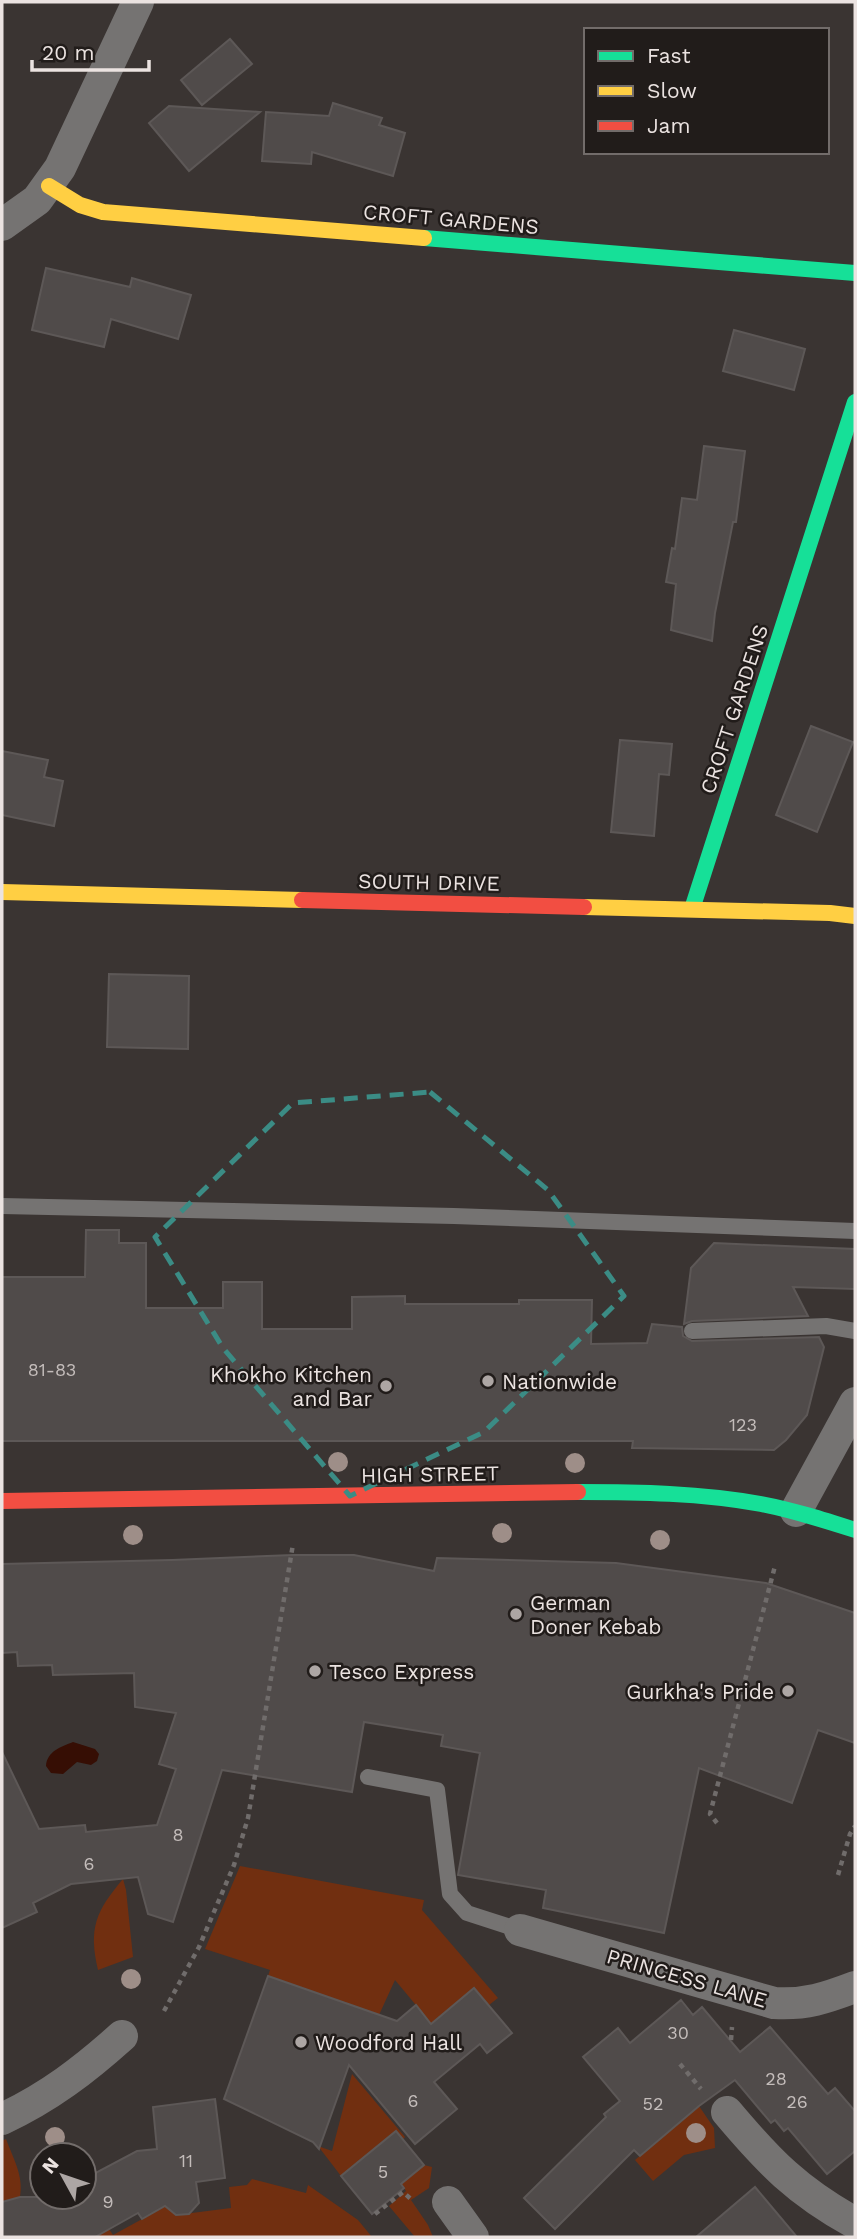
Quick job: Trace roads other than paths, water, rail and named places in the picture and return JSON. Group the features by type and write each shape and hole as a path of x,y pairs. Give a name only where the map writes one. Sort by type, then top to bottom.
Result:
{"street":[{"path":"2,225 37,200 60,168 138,2"},
{"name":"CROFT GARDENS","path":"49,186 80,205 103,212 855,273"},
{"name":"CROFT GARDENS","path":"692,909 855,402"},
{"name":"SOUTH DRIVE","path":"2,892 692,909 855,916"},
{"path":"796,1511 855,1403"},
{"name":"HIGH STREET","path":"2,1502 607,1492 760,1503 796,1511 855,1530"},
{"name":"PRINCESS LANE","path":"520,1930 774,2003 798,2004 821,2000 855,1987"},
{"path":"2,2119 61,2087 122,2036"},
{"path":"727,2112 758,2150 794,2184 819,2203 855,2223"},
{"path":"432,2202 473,2237"}],"lane":[{"path":"2,1206 468,1217 855,1231"},
{"path":"692,1331 826,1326 855,1331"},
{"path":"368,1777 437,1790 450,1894 467,1913 520,1930"}],"place":[{"name":"Nationwide","path":"488,1381"},
{"name":"Khokho Kitchen and Bar","path":"386,1386"},
{"name":"German Doner Kebab","path":"516,1614"},
{"name":"Tesco Express","path":"315,1671"},
{"name":"Gurkha's Pride","path":"788,1691"},
{"name":"Woodford Hall","path":"301,2042"}]}
